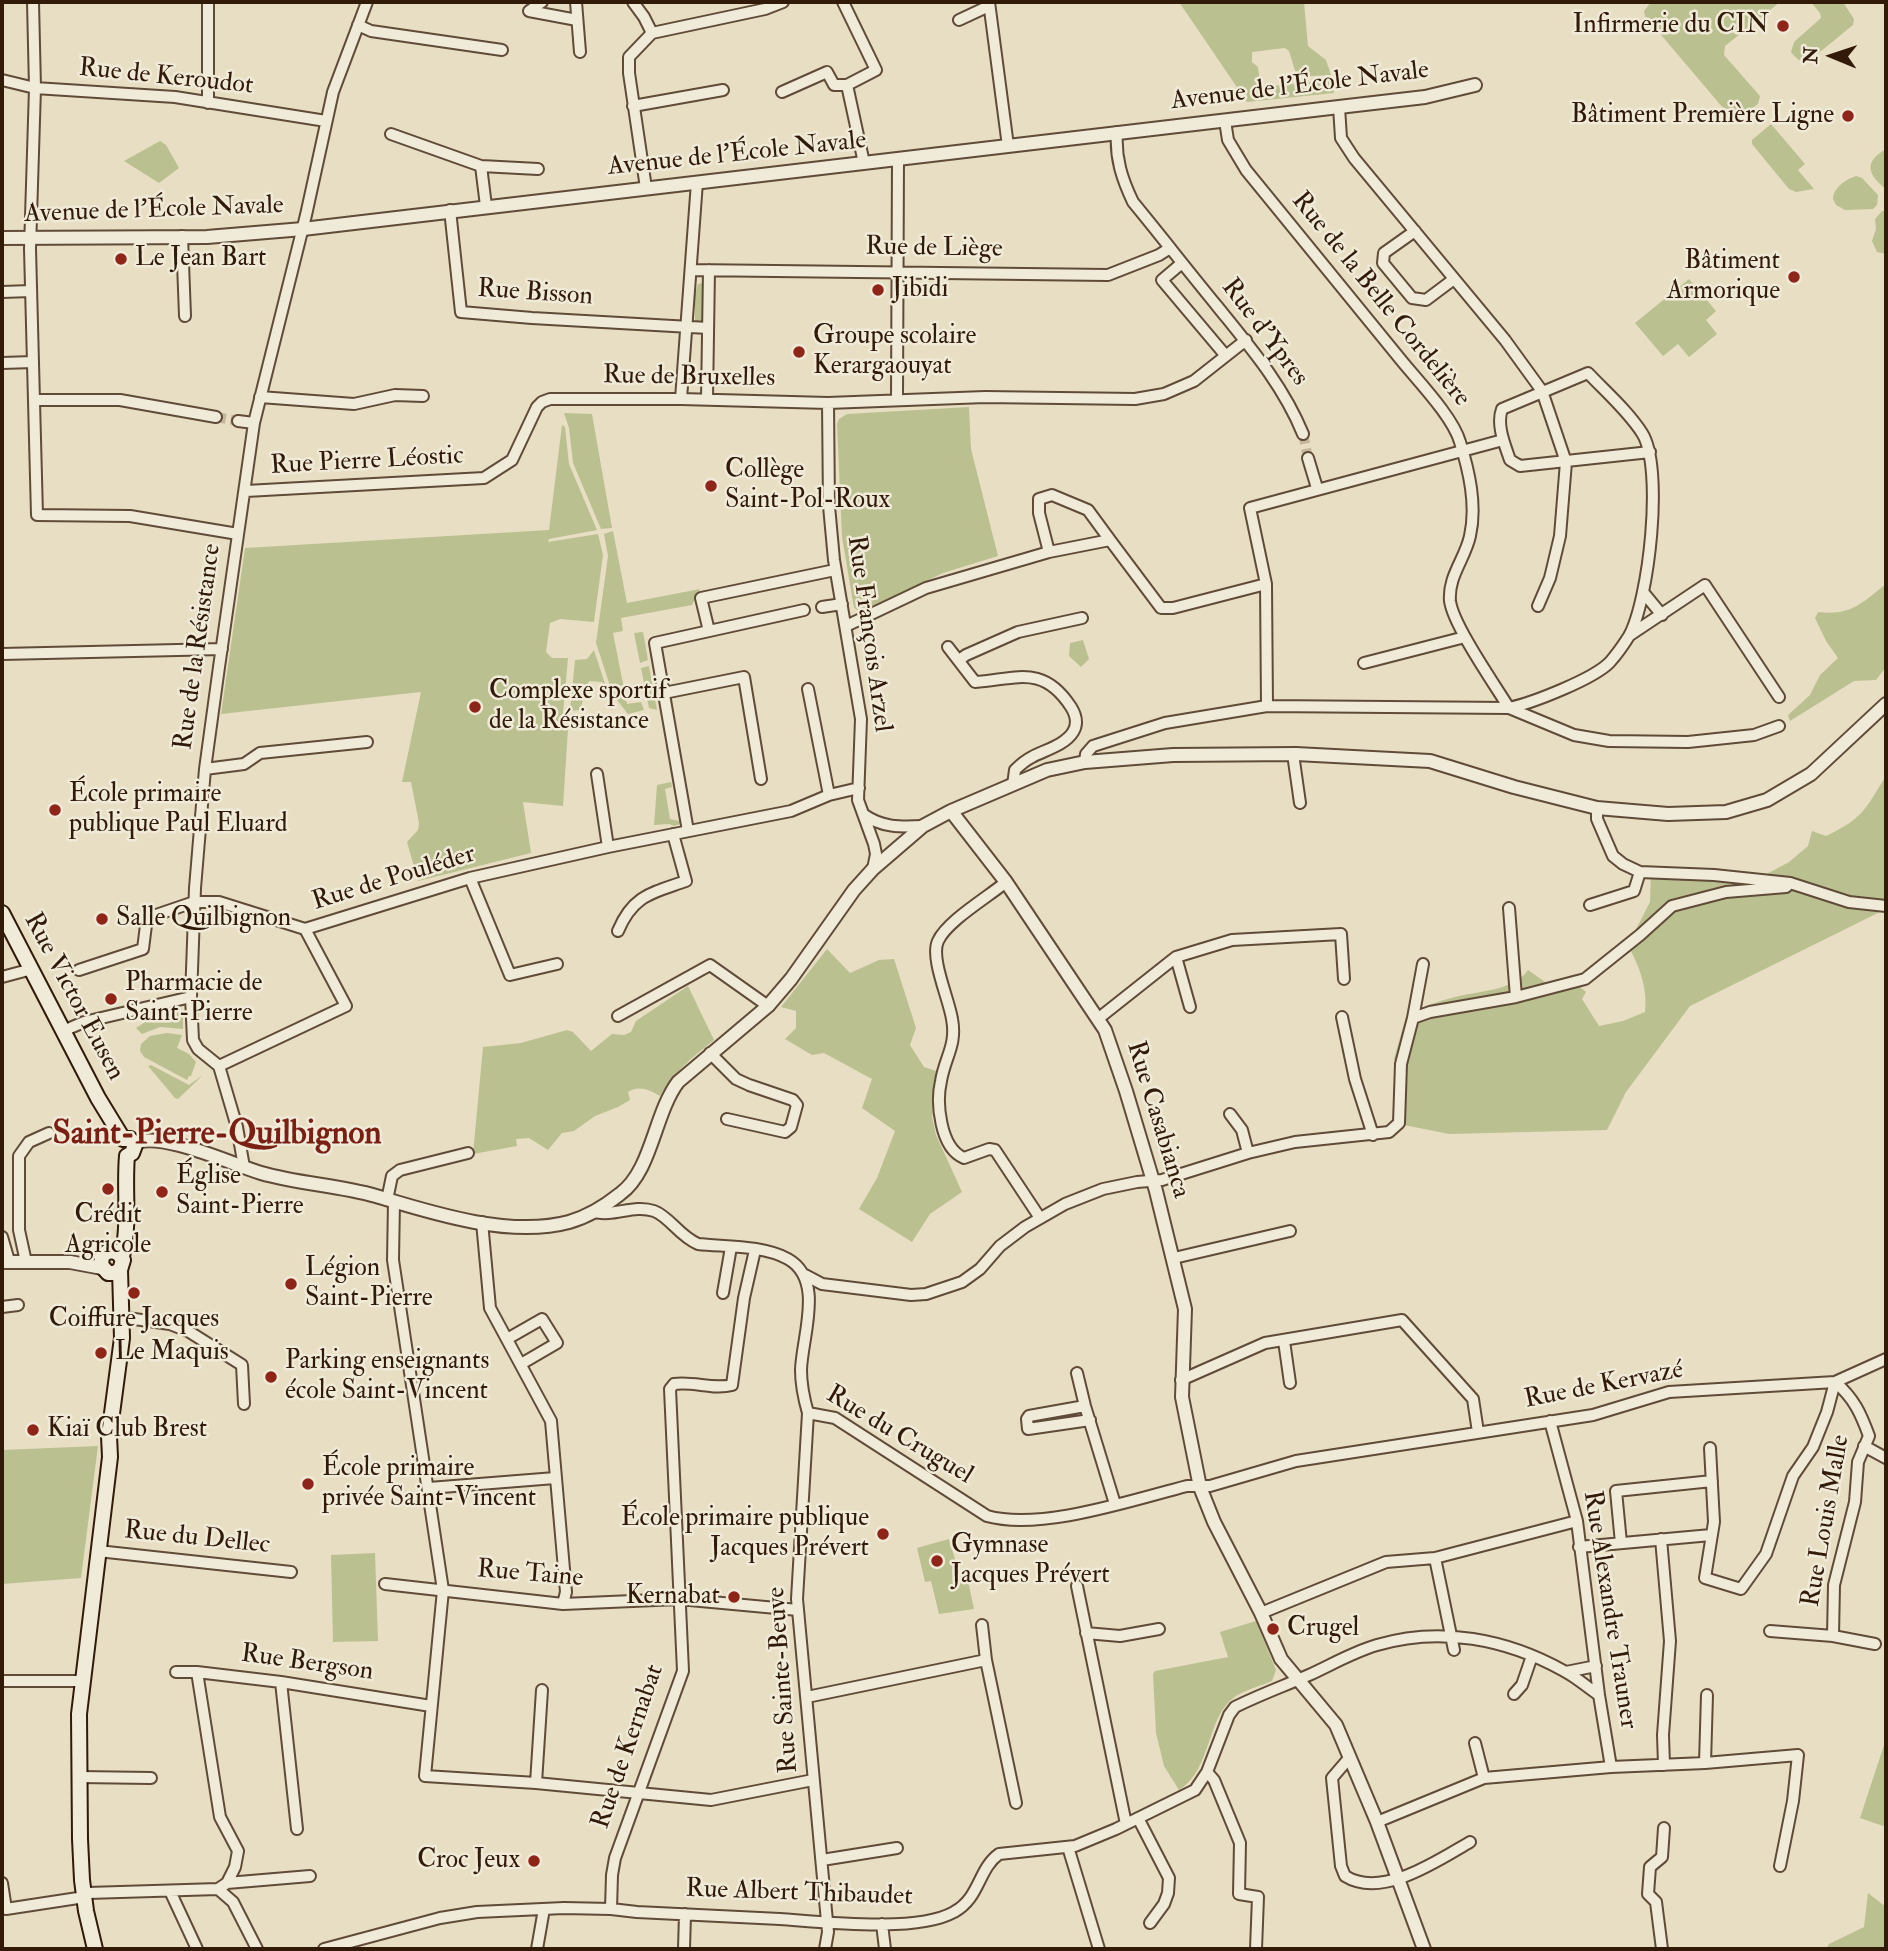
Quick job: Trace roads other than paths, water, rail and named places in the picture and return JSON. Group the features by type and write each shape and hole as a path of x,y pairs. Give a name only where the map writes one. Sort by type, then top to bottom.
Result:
{"main road":[{"name":"Rue Victor Eusen","path":"2,913 63,1031 128,1146"},
{"path":"95,1949 84,1895 79,1714 122,1338 111,1262 126,1241 128,1146"}],"street":[{"path":"33,2 35,88 31,291 37,514 130,516 239,534"},
{"path":"208,2 208,103"},
{"name":"Rue de la Résistance","path":"219,1066 198,1049 193,1040 191,997 194,902 205,769 254,423 303,229 333,92 367,2"},
{"path":"542,2 529,11 577,20"},
{"path":"576,2 580,52"},
{"path":"632,2 652,33"},
{"path":"646,188 633,106 629,57 652,33 765,9 783,2"},
{"path":"782,92 827,72 834,85 847,85 876,70 843,2"},
{"path":"959,20 989,4 1008,146"},
{"path":"358,25 371,31 502,50"},
{"name":"Rue de Keroudot","path":"2,80 35,88 175,97 326,121"},
{"path":"847,85 864,163"},
{"name":"Avenue de l'École Navale","path":"2,238 207,237 303,229 1425,97 1475,85"},
{"path":"633,106 723,90"},
{"path":"1339,107 1342,138 1354,158 1505,340 1542,391 1566,462 1560,536 1550,578 1538,606"},
{"name":"Rue de la Belle Cordelière","path":"1225,121 1228,140 1246,170 1455,429 1470,484 1472,509 1471,535 1453,576 1450,604 1465,637 1509,708"},
{"name":"Rue d'Ypres","path":"1117,132 1121,176 1133,202 1246,340 1293,410 1303,434"},
{"path":"391,134 481,166 538,169"},
{"path":"897,400 898,160"},
{"path":"481,166 486,206"},
{"path":"681,398 697,182"},
{"name":"Rue Bisson","path":"450,210 461,312 708,328"},
{"path":"1415,231 1384,253 1383,263 1412,298 1426,300 1454,279"},
{"path":"182,236 184,316"},
{"name":"Rue de Liège","path":"692,270 1108,275 1159,256 1171,248"},
{"name":"Rue d'Ypres","path":"1182,263 1161,280 1226,356"},
{"path":"707,399 709,270"},
{"path":"2,292 31,291"},
{"name":"Rue de Bruxelles","path":"537,407 550,399 681,398 828,403 985,397 1135,399 1164,394 1194,381 1246,340"},
{"path":"2,363 33,362"},
{"path":"1085,762 1086,754 1094,747 1164,723 1267,706 1509,708 1527,704 1575,683 1608,664 1630,635 1643,592 1653,523 1650,452 1642,433 1588,373 1502,409 1499,416 1510,460 1521,466 1650,452"},
{"path":"260,397 354,404 395,395 423,396"},
{"path":"34,400 120,400 216,418"},
{"name":"Rue François Arzel","path":"828,403 829,506 835,570 861,719 859,788"},
{"name":"Rue Pierre Léostic","path":"246,491 484,478 512,460 537,407"},
{"path":"237,421 254,423"},
{"path":"1267,706 1266,584 1250,508 1503,440"},
{"path":"1308,458 1317,488"},
{"path":"1049,552 1039,513 1039,499 1052,495 1088,510 1161,608 1173,608 1266,584"},
{"path":"846,626 926,588 1049,552 1110,540"},
{"path":"709,631 701,598 835,570"},
{"path":"1630,635 1705,585 1779,697"},
{"path":"1643,592 1662,615"},
{"path":"822,607 842,604"},
{"path":"688,831 655,643 804,610"},
{"path":"959,660 1018,632 1082,618"},
{"path":"1364,663 1465,637"},
{"path":"948,647 975,682 1018,676 1044,681 1063,694 1076,715 1076,727 1072,734 1062,743 1028,759 1015,770 1013,785"},
{"path":"2,654 222,649"},
{"path":"664,693 744,677 761,779"},
{"path":"808,689 829,795"},
{"path":"128,1146 138,1141 162,1141 296,1181 327,1185 482,1222 527,1227 570,1222 594,1212 621,1194 637,1175 668,1095 678,1082 768,1006 873,869 923,826 951,811 1047,770 1085,762 1173,755 1293,754 1430,761 1514,787 1597,808 1668,814 1726,812 1767,800 1811,774 1886,704"},
{"path":"1509,708 1574,735 1609,741 1688,742 1754,735 1779,726"},
{"path":"205,769 244,764 260,753 367,742"},
{"path":"1293,754 1300,803"},
{"path":"597,774 608,847"},
{"path":"859,788 861,812 869,825 876,854 873,869"},
{"name":"Rue de Pouléder","path":"194,902 219,902 305,929 470,878 608,847 791,811 829,795 859,788"},
{"path":"1597,808 1597,819 1613,856 1640,872 1714,875 1790,883 1849,902 1886,906"},
{"name":"Rue Casabianca","path":"951,811 1006,882 1099,1018 1126,1091 1174,1258 1185,1309 1181,1380 1185,1416 1200,1486 1214,1522 1261,1613 1281,1659 1336,1725 1377,1822 1424,1949"},
{"path":"861,812 871,820 897,827 923,826"},
{"path":"618,931 626,911 645,896 686,881 673,834"},
{"path":"1590,905 1634,891 1640,872"},
{"path":"470,878 510,975 557,964"},
{"path":"1006,882 949,927 937,943 935,952 948,998 954,1038 952,1052 941,1080 939,1100 944,1130 954,1153 964,1158 989,1149 995,1150 1040,1218"},
{"path":"1413,1018 1430,1012 1516,998 1585,979 1672,906 1726,892 1786,887 1790,883"},
{"path":"79,970 143,949 146,925 153,916 194,902"},
{"path":"1508,908 1516,998"},
{"path":"244,1167 237,1128 219,1066 346,1006 305,929"},
{"path":"1099,1018 1176,957 1231,940 1341,934 1344,979"},
{"path":"1176,957 1190,1007"},
{"path":"594,1212 605,1214 643,1208 657,1212 687,1240 698,1244 755,1250 790,1260 805,1275 822,1283 911,1295 940,1290 962,1282 980,1269 1000,1246 1040,1218 1065,1204 1103,1189 1162,1180 1248,1153 1294,1142 1389,1132 1399,1124 1401,1064 1423,964"},
{"path":"618,1016 710,965 768,1006"},
{"path":"2,977 32,970"},
{"path":"63,1031 84,1022 191,997"},
{"path":"1342,1017 1355,1079 1373,1135"},
{"path":"710,1054 736,1079 793,1100 797,1105 791,1127 785,1132 727,1119"},
{"path":"1230,1114 1242,1130 1248,1153"},
{"path":"26,1262 19,1230 19,1156 29,1142 49,1133"},
{"path":"468,1153 400,1170 392,1176 393,1260 443,1590 425,1776 536,1783 712,1800 813,1780"},
{"path":"482,1222 490,1308 551,1421 566,1592 563,1604"},
{"path":"1174,1258 1290,1231"},
{"path":"2,1237 5,1262 111,1262"},
{"path":"723,1293 732,1247"},
{"name":"Rue de Kernabat","path":"611,1909 615,1858 683,1671 670,1389 674,1384 682,1383 722,1388 732,1385 744,1298 755,1250"},
{"name":"Rue du Cruguel","path":"805,1275 808,1297 802,1369 803,1392 808,1413 835,1418 987,1516 999,1519 1055,1518 1187,1486 1200,1486"},
{"path":"808,1297 822,1283"},
{"path":"2,1307 18,1305"},
{"path":"121,1317 170,1324 188,1331 242,1365 244,1404"},
{"path":"507,1339 542,1319 557,1343 521,1364"},
{"path":"1181,1380 1265,1343 1402,1321 1473,1399 1478,1432"},
{"path":"1284,1341 1290,1383"},
{"path":"1710,1448 1714,1522 1705,1578 1741,1589 1766,1553 1793,1476 1813,1447 1828,1412 1835,1382 1886,1359"},
{"path":"1077,1373 1115,1504"},
{"name":"Rue de Kervazé","path":"1200,1486 1210,1486 1296,1461 1594,1415 1669,1392 1835,1382"},
{"name":"Rue Louis Malle","path":"1833,1636 1834,1585 1855,1502 1857,1470 1869,1436 1858,1406 1835,1382"},
{"path":"1085,1406 1029,1416 1028,1429 1090,1420"},
{"name":"Rue Sainte-Beuve","path":"808,1413 798,1610 828,1932 825,1949"},
{"name":"Rue Alexandre Trauner","path":"1550,1420 1577,1521 1611,1767"},
{"path":"1864,1447 1886,1458"},
{"path":"429,1488 555,1478"},
{"path":"1621,1543 1616,1491 1712,1481"},
{"path":"1261,1613 1386,1562 1435,1558 1577,1521"},
{"path":"1579,1547 1711,1535"},
{"path":"1661,1538 1670,1641 1663,1735 1664,1765"},
{"name":"Rue du Dellec","path":"98,1551 291,1572"},
{"path":"1435,1558 1454,1650"},
{"name":"Rue Taine","path":"385,1584 563,1604 679,1599 798,1610"},
{"path":"1077,1586 1126,1824"},
{"path":"982,1625 986,1660 1016,1803"},
{"path":"1086,1633 1120,1636 1159,1629"},
{"name":"Rue Louis Malle","path":"1770,1631 1833,1636 1875,1644"},
{"name":"Rue Albert Thibaudet","path":"324,1949 347,1947 440,1918 510,1909 611,1909 882,1924 938,1919 967,1904 992,1859 999,1854 1075,1846 1195,1790 1206,1772 1228,1715 1235,1707 1378,1645 1449,1635 1490,1642 1532,1656 1566,1672 1599,1695"},
{"path":"1514,1694 1522,1685 1532,1656"},
{"path":"807,1697 986,1660"},
{"path":"1566,1672 1596,1666"},
{"name":"Rue Bergson","path":"176,1672 281,1682 431,1706"},
{"path":"197,1672 220,1817 238,1851 235,1867 223,1886"},
{"path":"2,1681 83,1681"},
{"path":"281,1682 298,1829"},
{"path":"536,1783 542,1689"},
{"path":"1705,1763 1707,1695"},
{"path":"1475,1742 1484,1778"},
{"path":"1377,1822 1484,1778 1798,1755 1793,1801 1780,1867"},
{"path":"1350,1757 1332,1778 1341,1866 1345,1876 1354,1882 1399,1879 1470,1842"},
{"path":"1206,1772 1214,1780 1240,1843 1239,1894 1258,1897 1256,1949"},
{"path":"79,1777 151,1778"},
{"path":"1138,1818 1169,1878 1164,1904 1150,1923"},
{"path":"1662,1949 1656,1902 1648,1894 1650,1867 1661,1857 1664,1828"},
{"path":"1068,1847 1099,1949"},
{"path":"822,1860 897,1848"},
{"path":"2,1883 6,1909 84,1895 170,1891 310,1876"},
{"path":"223,1886 257,1949"},
{"path":"170,1891 197,1949"},
{"path":"537,1949 544,1909"},
{"path":"684,1949 685,1914"},
{"path":"882,1924 885,1949"}],"tunnel":[{"path":"216,417 238,421"},
{"path":"1303,434 1308,458"}],"place":[{"name":"Infirmerie du CIN","path":"1783,26"},
{"name":"Bâtiment Première Ligne","path":"1848,116"},
{"name":"Le Jean Bart","path":"121,259"},
{"name":"Bâtiment Armorique","path":"1794,277"},
{"name":"Jibidi","path":"878,290"},
{"name":"Groupe scolaire Kerargaouyat","path":"799,352"},
{"name":"Collège Saint-Pol-Roux","path":"711,486"},
{"name":"Complexe sportif de la Résistance","path":"475,707"},
{"name":"École primaire publique Paul Eluard","path":"55,810"},
{"name":"Salle Quilbignon","path":"102,919"},
{"name":"Pharmacie de Saint-Pierre","path":"111,999"},
{"name":"Crédit Agricole","path":"108,1189"},
{"name":"Église Saint-Pierre","path":"162,1192"},
{"name":"Légion Saint-Pierre","path":"291,1284"},
{"name":"Coiffure Jacques","path":"134,1293"},
{"name":"Le Maquis","path":"101,1353"},
{"name":"Parking enseignants école Saint-Vincent","path":"271,1377"},
{"name":"Kiaï Club Brest","path":"33,1430"},
{"name":"École primaire privée Saint-Vincent","path":"308,1484"},
{"name":"École primaire publique Jacques Prévert","path":"883,1534"},
{"name":"Gymnase Jacques Prévert","path":"937,1561"},
{"name":"Kernabat","path":"734,1597"},
{"name":"Crugel","path":"1273,1629"},
{"name":"Croc Jeux","path":"534,1861"}],"district":[{"name":"Saint-Pierre-Quilbignon","path":"217,1136"}]}
